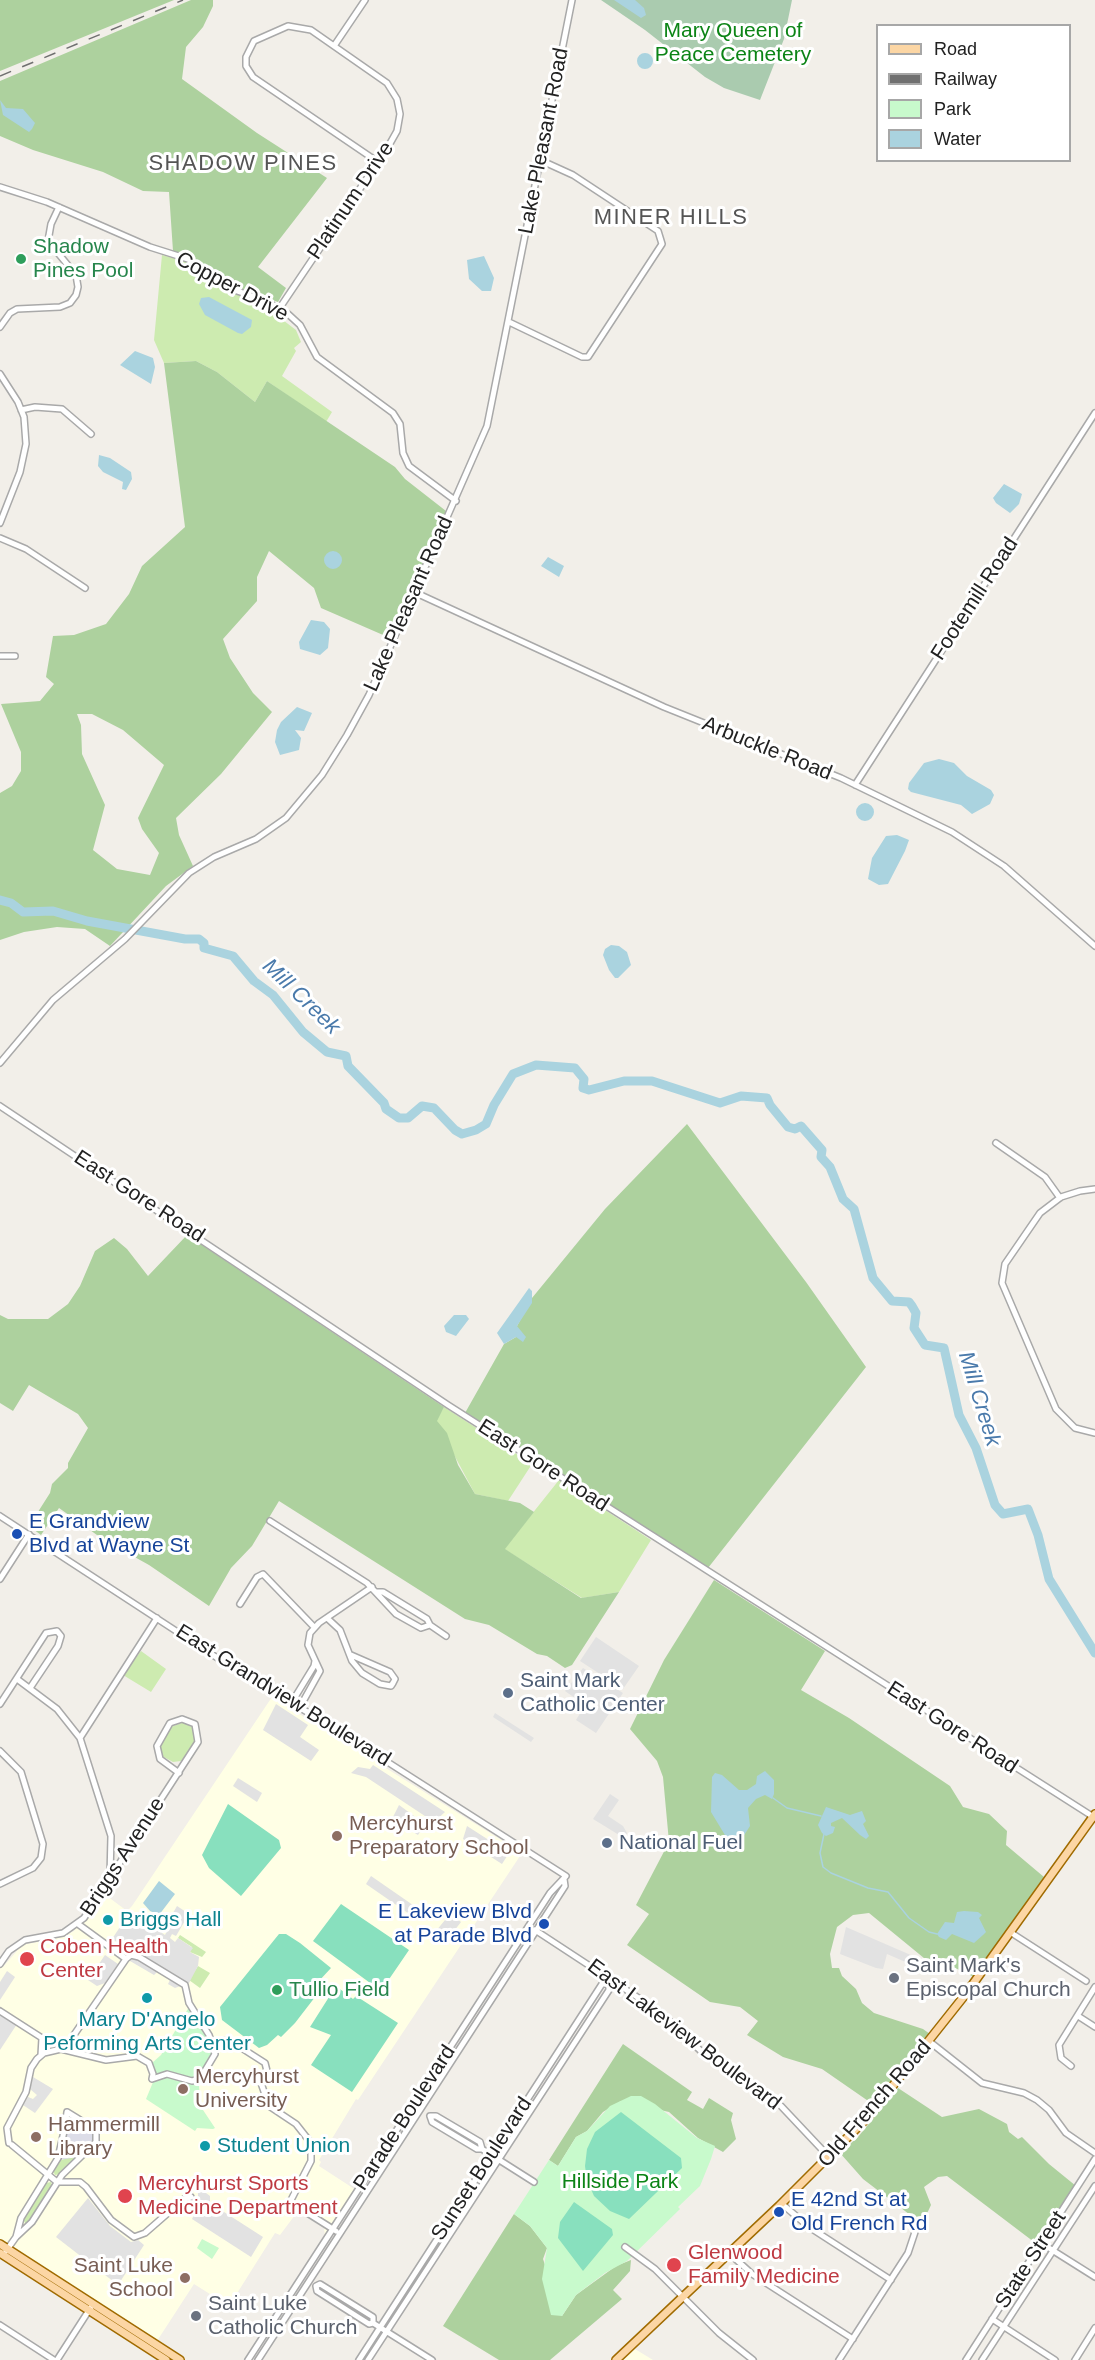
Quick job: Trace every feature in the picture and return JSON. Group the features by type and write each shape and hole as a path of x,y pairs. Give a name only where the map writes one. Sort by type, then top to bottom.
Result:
{"main road":[{"name":"Old French Road","path":"616,2360 782,2204 868,2117 930,2042 1094,1816"},
{"path":"0,2244 3,2252 180,2360"},
{"path":"91,2307 165,2360"}],"street":[{"path":"334,46 365,0"},
{"name":"Lake Pleasant Road","path":"0,1063 53,1000 139,926 189,873 208,860 275,828 314,786 336,755 369,695 487,426 572,0"},
{"name":"Platinum Drive","path":"279,309 378,162 399,124 397,99 382,78 306,28 288,26 254,41 246,53 246,66 253,77 378,162"},
{"path":"508,322 582,357 588,357 660,249 662,238 658,231 582,181 540,160"},
{"name":"Copper Drive","path":"0,187 59,207 150,247 188,260 228,288 264,300 279,309 300,325 317,357 393,413 401,430 406,462 429,484 456,501"},
{"path":"0,327 10,313 17,309 60,308 70,303 76,295 78,287 76,275 48,241 51,224 59,207"},
{"path":"0,374 12,390 21,410 25,431 24,458 0,523"},
{"path":"21,410 35,407 62,410 91,434"},
{"name":"Footemill Road","path":"855,785 1095,413"},
{"path":"0,538 26,549 85,588"},
{"name":"Arbuckle Road","path":"414,592 647,699 855,785 983,850 1032,889 1095,946"},
{"path":"0,656 15,656"},
{"name":"East Gore Road","path":"0,1106 448,1405 1094,1816"},
{"path":"996,1143 1045,1177 1060,1198"},
{"path":"1095,1189 1060,1198 1034,1219 1005,1264 1002,1283 1056,1409 1075,1428 1095,1432"},
{"name":"East Grandview Boulevard","path":"0,1516 565,1877"},
{"path":"270,1521 375,1590 383,1592 427,1619 430,1625 446,1636"},
{"path":"0,1579 29,1534"},
{"path":"240,1604 257,1577 263,1574 314,1627"},
{"path":"300,1707 320,1675 320,1668 308,1641 314,1627 375,1590"},
{"path":"375,1590 379,1599 396,1614 421,1628 430,1625"},
{"path":"80,1738 157,1618"},
{"path":"327,1618 340,1630 352,1661 362,1673 380,1684 391,1686 394,1679 390,1672 351,1655"},
{"path":"1,1701 46,1633 59,1633 61,1640 58,1646 30,1688"},
{"path":"292,1702 314,1666 315,1659"},
{"path":"17,1679 65,1717 80,1738 111,1836 110,1877"},
{"name":"Briggs Avenue","path":"0,1963 9,1951 25,1940 63,1933 78,1924 179,1773 199,1739 195,1724 182,1719 170,1724 157,1746 160,1759 179,1773"},
{"path":"0,1751 13,1761 21,1772 43,1844 41,1858 33,1868 0,1884"},
{"name":"Parade Boulevard","path":"248,2360 529,1925 558,1881 565,1877 565,1886 258,2360"},
{"path":"78,1924 126,1959"},
{"name":"East Lakeview Boulevard","path":"529,1925 666,2017 716,2063 775,2101 830,2157"},
{"path":"1010,1932 1086,1981"},
{"path":"41,2055 67,2045 131,1955 139,1957 184,1986 189,2003 212,2043 214,2059 198,2081 167,2074 152,2079 153,2074 149,2063 137,2056 106,2060 61,2049"},
{"name":"Sunset Boulevard","path":"359,2360 602,1984 611,1981"},
{"name":"Sunset Boulevard","path":"368,2360 609,1990 611,1981"},
{"path":"1071,2066 1061,2058 1059,2045 1095,1987"},
{"path":"0,2011 42,2038 41,2055 31,2068 26,2092 7,2128 10,2144 57,2182 80,2182 111,2220 134,2237 145,2233 184,2199 191,2197"},
{"path":"1078,2016 1095,2027"},
{"path":"212,2043 229,2040 268,2067 261,2083 269,2106 296,2124 311,2143 311,2161 290,2202 340,2234"},
{"path":"930,2042 982,2082 1024,2093 1037,2100 1072,2138 1095,2153"},
{"path":"413,2105 480,2142 482,2149 534,2182"},
{"path":"3,2252 32,2222 57,2182 96,2142 96,2131 67,2112 62,2147 48,2175 21,2218 16,2237"},
{"path":"65,2127 70,2122 80,2120"},
{"name":"State Street","path":"966,2360 1095,2159"},
{"name":"State Street","path":"982,2360 1095,2186"},
{"path":"782,2204 809,2227 891,2280"},
{"path":"839,2360 891,2280 912,2244 915,2232"},
{"path":"1041,2243 1095,2277"},
{"path":"625,2247 655,2269 719,2333 753,2360"},
{"path":"729,2253 752,2274 853,2339"},
{"path":"302,2277 316,2286 320,2284 373,2318 373,2323 380,2328 432,2360"},
{"path":"0,2325 55,2360 91,2307"},
{"path":"992,2319 1055,2360"},
{"path":"1075,2360 1095,2328"}],"shaded area":[{"path":"596,1637 639,1666 623,1689 580,1661"},
{"path":"583,1668 623,1693 596,1733 576,1720 587,1702 582,1703 565,1691"},
{"name":"Mercyhurst University","path":"272,1697 522,1853 358,2100 356,2099 319,2160 321,2162 319,2166 356,2190 325,2237 324,2228 298,2211 280,2235 275,2233 229,2306 194,2284 157,2341 0,2241 0,1965 3,1967 22,1945 63,1937 74,1931 103,1893 127,1911"},
{"path":"276,1704 308,1725 300,1737 319,1750 311,1761 263,1730"},
{"path":"495,1713 534,1738 531,1742 493,1717"},
{"path":"373,1765 445,1812 434,1822 366,1777 351,1773 358,1767 370,1769"},
{"path":"238,1778 262,1793 257,1802 233,1786"},
{"path":"610,1794 619,1800 608,1816 623,1826 627,1833 624,1838 593,1819"},
{"path":"399,1805 425,1824 418,1835 392,1819"},
{"path":"467,1826 509,1853 502,1864 463,1839"},
{"path":"371,1876 423,1912 418,1920 366,1884"},
{"path":"177,1906 189,1914 176,1936 172,1934 170,1938 175,1942 178,1938 193,1948 190,1952 199,1957 198,1966 189,1983 175,1988 168,1984 170,1980 157,1972 154,1975 130,1961 128,1949 112,1939 130,1912 135,1916 138,1912 164,1929 162,1933 165,1935 168,1929 165,1927"},
{"path":"450,1914 461,1922 447,1940 436,1931"},
{"path":"846,1927 920,1959 917,1967 887,1954 883,1969 840,1954"},
{"path":"105,1955 118,1964 105,1983 97,1986 88,1980"},
{"path":"7,1971 15,1977 0,2000 0,1982"},
{"path":"0,2014 17,2024 0,2050"},
{"path":"33,2077 53,2089 35,2113 23,2105 28,2097 33,2099 37,2095 30,2089"},
{"path":"68,2108 95,2126 99,2137 92,2150 61,2174 77,2157 60,2160 54,2170 51,2168 56,2158"},
{"path":"198,2187 210,2196 210,2203 263,2237 251,2257 192,2219 198,2207"},
{"path":"88,2198 110,2226 131,2242 138,2240 144,2245 118,2285 56,2237"},
{"path":"635,2349 653,2360 622,2360"}],"green space":[{"path":"0,0 174,0 0,71"},
{"path":"191,0 213,0 213,6 203,27 186,47 182,79 257,133 327,178 258,267 286,288 278,302 234,286 173,251 169,192 143,191 103,172 33,150 0,136 0,81"},
{"name":"Mary Queen of Peace Cemetery","path":"601,0 792,0 784,39 760,100 724,88 705,77 645,30"},
{"path":"162,255 187,262 231,292 273,308 271,311 296,330 301,342 294,348 296,351 282,376 332,412 326,422 267,381 255,402 217,372 196,361 164,363 154,340"},
{"path":"196,361 217,372 255,402 267,381 395,467 405,479 446,511 390,638 321,608 314,588 269,551 257,577 257,601 223,639 230,658 253,693 272,712 221,774 176,818 179,835 193,866 166,886 110,946 85,929 57,927 24,932 0,940 0,793 12,786 21,771 21,752 1,704 40,701 54,684 46,677 53,636 74,635 106,624 129,594 142,566 185,527 164,363","holes":["77,714 92,714 123,730 164,765 138,818 142,829 159,853 150,875 117,869 93,850 105,805 82,754 81,725"]},
{"path":"687,1124 806,1282 866,1367 708,1568 465,1413 504,1344 516,1337 517,1326 532,1298 605,1209"},
{"path":"187,1235 444,1407 437,1421 447,1433 458,1465 475,1494 520,1503 534,1512 505,1549 581,1598 619,1592 572,1665 565,1668 489,1625 465,1619 279,1501 252,1546 231,1568 209,1606 149,1565 104,1540 59,1508 41,1535 29,1526 50,1493 52,1484 68,1468 68,1463 88,1428 78,1414 29,1385 13,1411 0,1403 0,1315 8,1319 48,1319 68,1304 80,1286 95,1251 114,1238 127,1249 148,1276"},
{"path":"444,1407 532,1464 508,1501 475,1494 436,1421"},
{"path":"559,1480 651,1540 619,1592 582,1598 504,1549"},
{"path":"714,1580 825,1651 801,1690 849,1718 950,1786 963,1807 989,1814 1007,1831 1006,1845 1044,1877 974,1977 951,1966 930,1963 869,1913 853,1915 837,1927 830,1954 832,1968 839,1968 842,1976 856,1989 862,2003 874,2013 923,2029 930,2034 874,2105 822,2069 783,2057 747,2035 758,2021 740,2007 710,2002 627,1945 649,1914 636,1905 669,1842 663,1777 657,1761 630,1729 664,1660"},
{"path":"141,1651 166,1669 151,1692 123,1675"},
{"path":"184,1722 193,1728 196,1738 186,1756 181,1761 173,1762 162,1756 160,1745 171,1727"},
{"path":"228,1804 279,1840 281,1848 241,1896 209,1868 202,1855"},
{"path":"341,1904 409,1950 381,1991 313,1941"},
{"name":"Tullio Field","path":"279,1934 286,1934 300,1943 331,1968 318,1982 322,1988 295,2023 281,2037 278,2035 267,2045 259,2048 222,2020 220,2007"},
{"path":"180,1935 206,1952 202,1957 190,1952 192,1947 178,1938"},
{"path":"198,1966 210,1973 200,1988 189,1980"},
{"path":"336,1986 353,1999 356,1996 398,2023 352,2092 311,2065 331,2035 310,2027"},
{"path":"189,2007 211,2045 211,2058 198,2076 201,2107 215,2128 213,2129 197,2128 195,2131 146,2099 156,2075 152,2063 161,2055"},
{"path":"623,2044 692,2092 687,2100 703,2109 709,2098 733,2113 731,2120 736,2139 723,2152 698,2138 669,2112 621,2101 603,2112 587,2131 576,2137 558,2166 549,2160"},
{"path":"898,2088 942,2117 979,2109 1007,2124 1009,2132 1018,2139 1022,2137 1049,2164 1076,2186 1038,2245 947,2176 938,2177 924,2187 931,2205 922,2224 863,2179 840,2153 858,2137"},
{"name":"Hillside Park","path":"631,2096 641,2096 655,2104 697,2138 715,2146 711,2159 700,2186 627,2261 605,2273 576,2295 562,2316 551,2315 542,2279 547,2248 530,2226 514,2214 549,2160 558,2166 576,2137 587,2131 610,2106"},
{"path":"621,2112 681,2158 682,2168 629,2219 610,2211 594,2196 587,2180 585,2166 587,2149 595,2132"},
{"path":"69,2157 78,2157 61,2174 55,2175 53,2171 59,2161"},
{"path":"51,2182 52,2186 29,2223 25,2223 23,2219 46,2183"},
{"path":"574,2202 612,2229 613,2235 583,2271 558,2238 560,2222"},
{"path":"514,2214 530,2226 547,2248 543,2259 562,2316 576,2295 616,2266 631,2260 630,2271 613,2290 622,2299 550,2360 499,2360 443,2326"},
{"path":"202,2239 219,2248 212,2259 197,2248"}],"water":[{"path":"614,0 635,0 644,8 646,15 641,18"},
{"path":"642,53 648,53 653,61 651,67 642,69 637,64 637,58"},
{"path":"0,100 6,108 23,109 35,123 29,132 3,115"},
{"path":"484,256 494,278 491,291 482,291 469,279 467,260"},
{"path":"209,297 252,320 251,327 242,334 238,333 205,315 199,304 201,298"},
{"path":"135,351 153,358 155,367 151,384 120,365"},
{"path":"99,455 110,458 131,472 132,479 126,490 122,489 123,482 103,472 98,466"},
{"path":"1004,484 1022,494 1019,504 1010,513 993,498"},
{"path":"333,551 339,554 342,560 339,566 333,569 327,566 324,560 327,554"},
{"path":"548,557 564,566 559,577 541,566"},
{"path":"311,620 324,622 330,629 328,648 320,655 300,649 299,642"},
{"path":"297,707 312,713 304,731 295,730 301,738 299,750 280,755 275,742 277,730 281,722"},
{"path":"939,759 954,763 967,776 991,790 994,795 990,804 972,814 961,805 911,792 908,789 909,783 924,763"},
{"path":"865,803 871,806 874,812 871,818 865,821 859,818 856,812 859,806"},
{"path":"897,835 909,840 888,884 879,885 868,879 872,858 886,836"},
{"path":"611,945 619,946 627,952 631,965 618,978 615,978 609,970 603,955 605,949"},
{"path":"529,1288 532,1291 532,1303 517,1326 526,1337 523,1342 516,1337 504,1344 497,1333"},
{"path":"454,1315 466,1315 469,1319 456,1336 446,1332 444,1326"},
{"path":"765,1771 774,1780 772,1799 765,1795 756,1799 748,1808 750,1826 739,1843 731,1845 711,1812 712,1777 715,1773 722,1775 739,1790 747,1790 756,1784 757,1776"},
{"path":"826,1807 850,1815 862,1811 866,1821 863,1824 869,1836 866,1839 860,1835 842,1818 831,1823 831,1826 835,1827 833,1833 826,1836 818,1825"},
{"path":"159,1881 175,1894 159,1915 150,1911 143,1903"},
{"path":"957,1912 978,1912 982,1915 979,1918 986,1932 974,1943 952,1934 946,1940 939,1937 937,1934 945,1922 954,1923"}],"waterway":[{"name":"Mill Creek","path":"0,900 11,903 23,912 53,911 87,921 185,939 199,939 204,943 204,948 233,956 254,981 273,995 303,1032 327,1052 346,1056 348,1066 384,1103 386,1109 399,1118 408,1118 422,1106 434,1108 455,1130 462,1134 476,1130 486,1124 494,1105 513,1074 536,1065 575,1068 584,1079 583,1088 589,1090 624,1081 652,1081 720,1103 741,1096 767,1098 788,1127 795,1129 801,1126 822,1150 821,1157 830,1167 843,1199 854,1209 873,1278 892,1301 909,1302 916,1313 914,1328 925,1345 944,1348 959,1415 976,1448 995,1505 1003,1514 1028,1509 1038,1535 1049,1579 1095,1653"},
{"path":"773,1798 787,1808 821,1816"},
{"path":"824,1834 820,1853 823,1867 831,1873 868,1888 888,1892 909,1918 929,1932 937,1934"}],"railway":[{"path":"0,76 183,0"}],"place":[{"name":"Shadow Pines Pool","path":"21,259"},
{"name":"E Grandview Blvd at Wayne St","path":"17,1534"},
{"name":"Saint Mark Catholic Center","path":"508,1693"},
{"name":"Mercyhurst Preparatory School","path":"337,1836"},
{"name":"National Fuel","path":"607,1843"},
{"name":"Briggs Hall","path":"108,1920"},
{"name":"E Lakeview Blvd at Parade Blvd","path":"544,1924"},
{"name":"Coben Health Center","path":"27,1959"},
{"name":"Saint Mark's Episcopal Church","path":"894,1978"},
{"name":"Tullio Field","path":"277,1990"},
{"name":"Mary D'Angelo Peforming Arts Center","path":"147,1998"},
{"name":"Mercyhurst University","path":"183,2089"},
{"name":"Hammermill Library","path":"36,2137"},
{"name":"Student Union","path":"205,2146"},
{"name":"Mercyhurst Sports Medicine Department","path":"125,2196"},
{"name":"E 42nd St at Old French Rd","path":"779,2212"},
{"name":"Glenwood Family Medicine","path":"674,2265"},
{"name":"Saint Luke School","path":"185,2278"},
{"name":"Saint Luke Catholic Church","path":"196,2316"}],"district":[{"name":"SHADOW PINES","path":"243,164"},
{"name":"MINER HILLS","path":"671,218"}]}
